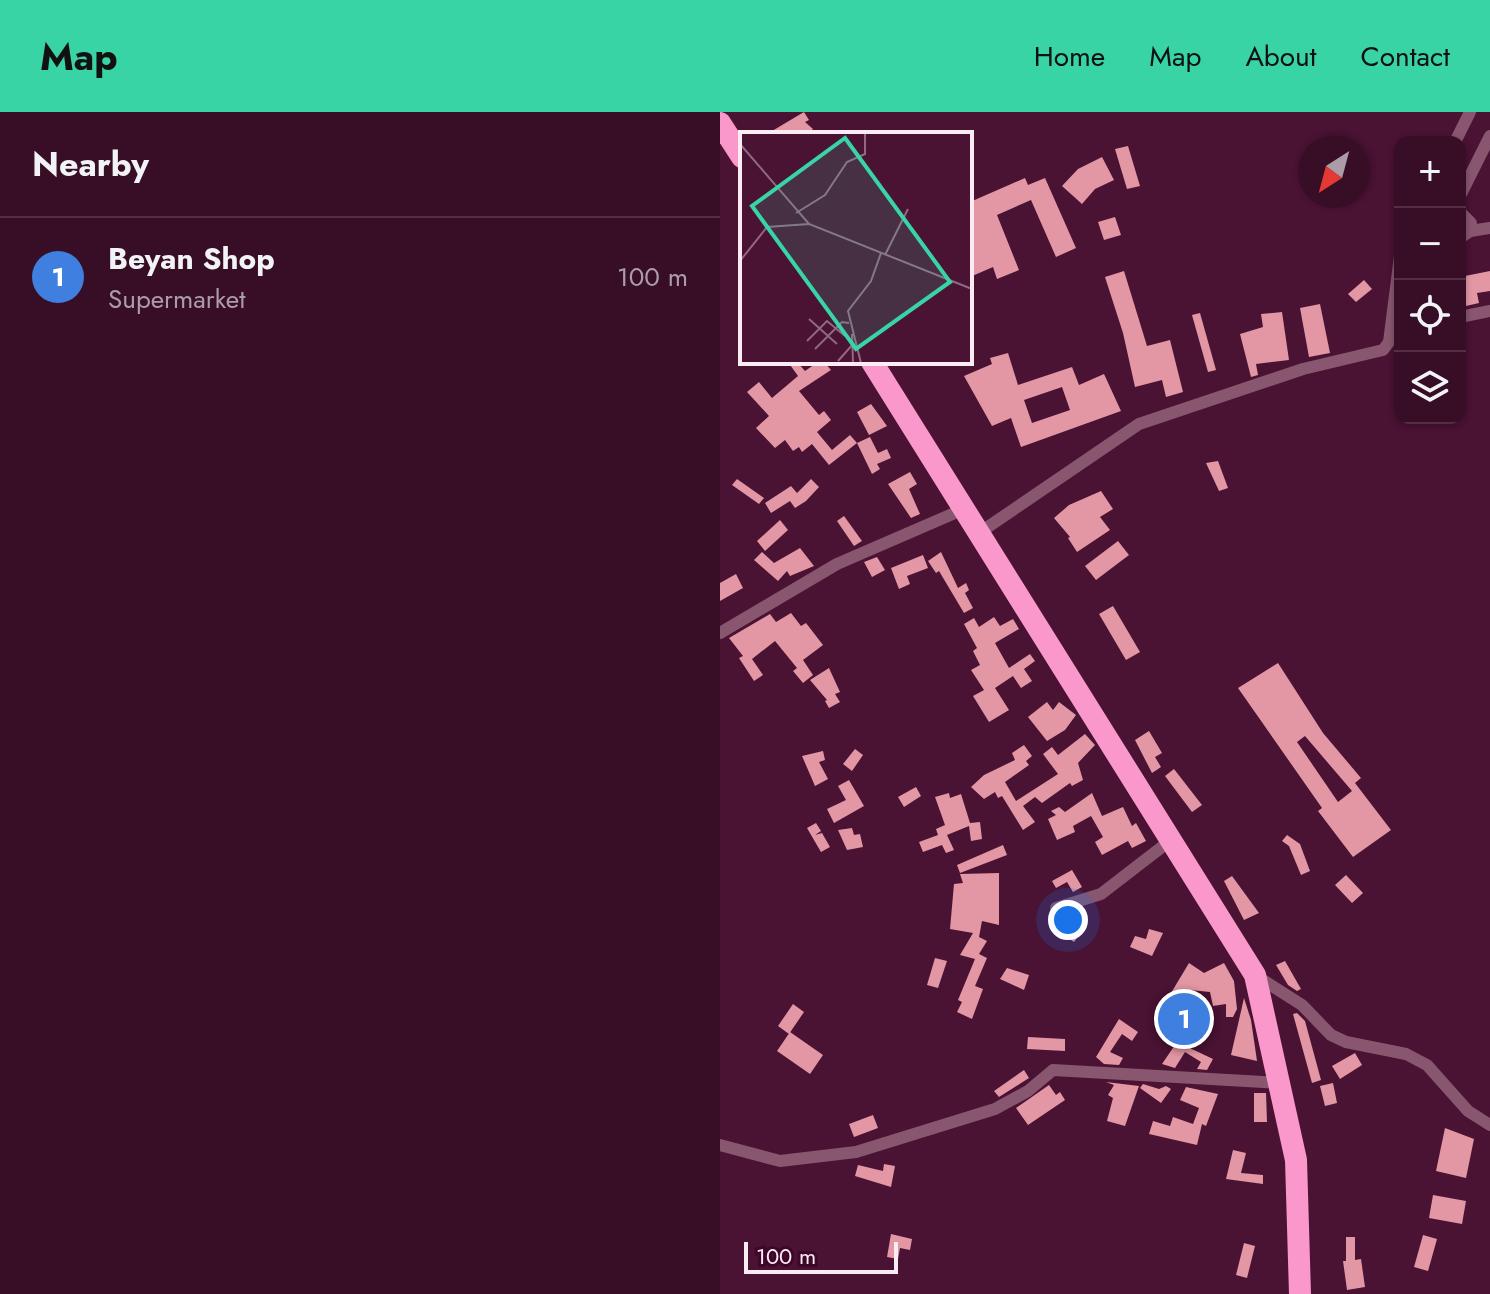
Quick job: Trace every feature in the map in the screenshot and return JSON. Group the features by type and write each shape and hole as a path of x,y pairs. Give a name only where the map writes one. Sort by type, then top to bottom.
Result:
{"highway":[{"path":"720,123 740,154"},
{"path":"873,364 1255,975 1296,1160 1300,1294"}],"street":[{"path":"1458,136 1470,112"},
{"path":"1466,186 1485,154 1490,136"},
{"path":"1466,235 1490,228"},
{"path":"1466,316 1490,311"},
{"path":"979,533 1139,424 1303,369 1383,350 1389,342 1394,317"},
{"path":"720,633 837,564 964,509"},
{"path":"1056,908 1101,894 1171,840"},
{"path":"1255,975 1302,1005 1331,1035 1346,1042 1406,1054 1427,1065 1468,1111 1490,1125"},
{"path":"720,1145 780,1161 856,1152 995,1109 1028,1091 1053,1070 1279,1083"}],"building":[{"path":"804,112 809,120 805,122 813,129 810,132 770,132"},
{"path":"1128,146 1140,186 1127,189 1115,149"},
{"path":"1102,157 1114,180 1095,189 1082,204 1062,186 1078,169"},
{"path":"1025,178 1028,185 1045,178 1076,248 1056,257 1031,200 997,215 1019,270 997,279 993,267 972,276 972,201"},
{"path":"1115,217 1121,235 1104,240 1098,222"},
{"path":"1124,271 1147,346 1170,340 1183,392 1166,397 1162,380 1135,387 1123,333 1105,277"},
{"path":"1490,271 1490,291 1477,293 1479,303 1466,306 1466,280 1466,276"},
{"path":"1364,280 1372,289 1356,302 1348,294"},
{"path":"1320,304 1330,353 1309,357 1300,308"},
{"path":"1282,312 1289,360 1256,364 1258,375 1251,377 1240,334 1263,327 1261,314"},
{"path":"1200,313 1216,370 1208,372 1192,315"},
{"path":"1008,353 1018,385 1072,367 1079,385 1104,374 1121,411 1021,447 1011,418 992,426 964,376 992,364 990,358","holes":["1062,387 1070,410 1032,423 1024,400"]},
{"path":"789,364 799,364 805,371 815,364 826,364 831,370 799,391 819,415 824,411 831,420 817,432 832,450 850,435 857,443 829,465 812,444 802,452 799,447 793,451 785,440 775,448 756,428 769,416 747,392 759,382 772,398 798,376"},
{"path":"871,404 887,426 869,435 857,412"},
{"path":"870,437 878,453 887,449 891,458 877,464 880,469 872,474 857,443"},
{"path":"1218,461 1228,488 1219,491 1206,463"},
{"path":"910,472 917,484 909,489 920,514 911,518 888,484"},
{"path":"737,479 764,498 759,504 732,485"},
{"path":"811,479 819,487 806,501 795,508 790,501 771,513 765,503 791,486 797,493"},
{"path":"1101,491 1113,509 1100,517 1110,530 1077,552 1070,537 1054,518 1069,505"},
{"path":"844,516 862,541 854,546 837,521"},
{"path":"780,520 788,530 765,551 757,541"},
{"path":"1118,541 1129,555 1096,580 1085,566"},
{"path":"800,548 814,566 790,576 787,571 778,581 754,560 762,552 774,563"},
{"path":"941,552 958,588 966,583 969,590 965,593 973,608 964,613 939,571 936,573 928,561"},
{"path":"923,555 928,568 907,576 910,584 899,589 891,568"},
{"path":"877,557 885,570 872,577 864,562"},
{"path":"736,574 743,588 720,601 720,583"},
{"path":"1113,606 1140,652 1126,660 1099,614"},
{"path":"791,613 801,626 806,623 823,645 803,660 813,675 803,683 793,671 797,668 775,641 752,659 763,675 754,681 739,658 743,656 729,638 770,614 776,622"},
{"path":"994,617 1000,626 1013,619 1019,629 995,643 1009,668 1030,654 1035,661 1024,669 1032,681 1021,688 1013,676 995,688 1009,710 989,722 973,696 984,690 971,670 980,665 973,651 977,648 964,624 974,618 979,627"},
{"path":"1278,663 1323,733 1361,778 1355,783 1391,830 1353,857 1318,811 1322,808 1238,688","holes":["1305,736 1352,791 1338,802 1297,742"]},
{"path":"829,668 840,692 835,694 840,702 829,708 827,700 810,680"},
{"path":"1047,702 1053,710 1059,702 1076,715 1065,730 1047,741 1028,717"},
{"path":"1149,731 1162,753 1155,757 1161,767 1152,773 1135,740"},
{"path":"1085,734 1095,745 1078,763 1083,780 1072,786 1070,783 1042,803 1035,797 1023,806 1035,822 1023,830 1002,796 998,798 995,792 984,799 971,787 984,775 1015,760 1012,753 1024,745 1032,756 1026,761 1029,765 1005,782 1016,801 1058,774 1043,754 1052,747 1058,755"},
{"path":"855,749 863,755 852,771 843,764"},
{"path":"823,751 825,760 819,762 828,779 815,786 802,756"},
{"path":"1174,769 1202,805 1192,812 1165,776"},
{"path":"849,780 864,806 834,823 827,809 846,800 838,786"},
{"path":"916,787 921,796 904,807 898,797"},
{"path":"949,793 950,798 961,794 970,823 980,822 982,839 971,841 969,826 947,835 954,850 946,853 942,845 923,852 919,842 938,835 936,829 945,825 935,797"},
{"path":"1092,793 1102,816 1123,807 1132,826 1136,823 1146,841 1132,848 1128,841 1102,855 1095,842 1103,837 1091,816 1073,826 1075,832 1057,840 1048,819 1056,815 1051,811 1059,807 1065,812"},
{"path":"816,823 821,831 815,835 822,833 830,847 821,852 807,828"},
{"path":"852,828 854,835 860,834 863,847 847,850 838,830"},
{"path":"1287,835 1300,844 1310,871 1301,875 1289,846 1282,841"},
{"path":"1003,845 1007,855 960,873 957,865"},
{"path":"1072,870 1082,887 1073,892 1067,882 1056,888 1052,881"},
{"path":"999,873 999,925 982,921 979,937 987,941 979,954 987,958 975,986 983,989 972,1019 957,1012 962,1002 958,1000 975,959 960,955 973,933 950,929 954,884 963,883 960,874"},
{"path":"1346,875 1363,893 1352,903 1335,885"},
{"path":"1232,876 1259,913 1244,920 1224,881"},
{"path":"1066,914 1084,928 1074,942 1052,926"},
{"path":"1149,929 1163,933 1152,956 1130,947 1135,936 1146,939"},
{"path":"935,958 947,961 938,988 927,985"},
{"path":"1285,961 1301,989 1297,991 1288,985 1276,965"},
{"path":"1189,963 1204,973 1224,963 1234,981 1237,1009 1233,1017 1226,1017 1226,1004 1213,1006 1210,992 1190,990 1173,1015 1162,1008"},
{"path":"1007,968 1029,975 1024,990 1000,979"},
{"path":"1244,998 1251,1020 1257,1061 1231,1055"},
{"path":"793,1004 804,1012 789,1034 778,1026"},
{"path":"1297,1013 1305,1021 1321,1080 1312,1083 1293,1014"},
{"path":"1119,1019 1138,1032 1132,1041 1122,1034 1110,1052 1123,1058 1119,1065 1104,1064 1096,1057"},
{"path":"790,1032 823,1055 810,1074 777,1051"},
{"path":"1028,1037 1065,1039 1065,1051 1027,1049"},
{"path":"1177,1042 1213,1059 1207,1070 1197,1069 1201,1062 1185,1052 1175,1068 1162,1064"},
{"path":"1355,1053 1362,1065 1340,1079 1332,1066"},
{"path":"1024,1070 1029,1078 999,1097 994,1091"},
{"path":"1106,1082 1139,1086 1125,1126 1107,1121 1113,1098 1108,1095 1114,1085"},
{"path":"1333,1083 1337,1103 1325,1106 1320,1086"},
{"path":"1143,1084 1171,1089 1161,1103 1140,1088"},
{"path":"1049,1085 1056,1095 1060,1092 1065,1100 1028,1125 1016,1108"},
{"path":"1186,1087 1218,1094 1206,1126 1202,1124 1197,1145 1149,1134 1153,1121 1170,1126 1173,1117 1193,1124 1199,1108 1180,1100"},
{"path":"1254,1093 1266,1093 1267,1122 1254,1122"},
{"path":"873,1115 878,1128 854,1137 849,1124"},
{"path":"1445,1128 1474,1139 1466,1178 1436,1171"},
{"path":"1233,1150 1246,1153 1241,1173 1263,1175 1263,1184 1226,1179"},
{"path":"884,1164 895,1166 891,1187 855,1176 858,1165 883,1171"},
{"path":"1433,1195 1466,1201 1462,1224 1429,1218"},
{"path":"891,1234 912,1239 910,1250 900,1248 898,1259 887,1257"},
{"path":"1423,1235 1437,1239 1428,1271 1414,1267"},
{"path":"1346,1237 1355,1237 1355,1260 1361,1259 1365,1287 1347,1290 1343,1261 1346,1261"},
{"path":"1244,1243 1255,1246 1247,1278 1236,1275"}],"place":[{"name":"Beyan Shop","path":"1184,1019"}]}
